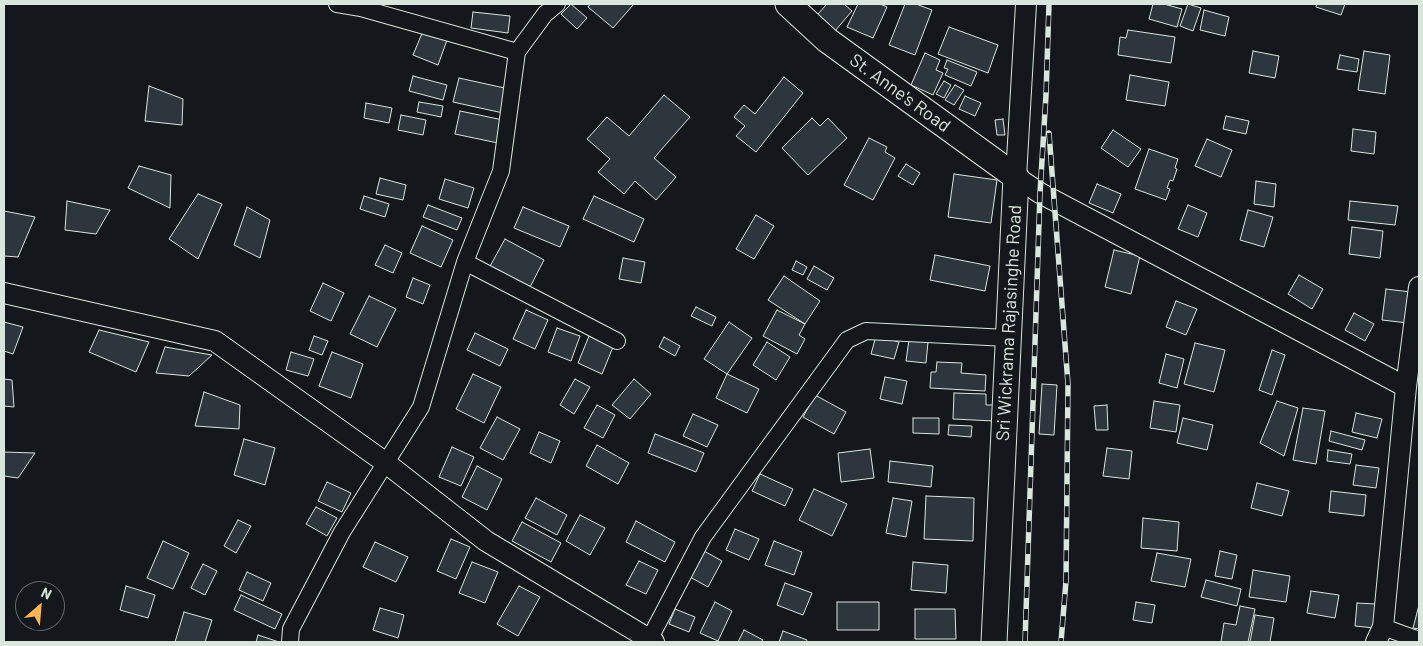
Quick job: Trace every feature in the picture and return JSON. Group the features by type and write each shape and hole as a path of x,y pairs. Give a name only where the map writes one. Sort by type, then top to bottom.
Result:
{"main road":[{"name":"St. Anne's Road","path":"788,4 827,40 1016,177"},
{"name":"Sri Wickrama Rajasinghe Road","path":"994,642 1016,177"}],"street":[{"path":"337,4 361,8 517,52"},
{"path":"290,642 291,629 342,532 421,407 466,262 501,171 517,52 546,14 557,4"},
{"name":"Sri Wickrama Rajasinghe Road","path":"1016,177 1026,4"},
{"path":"1016,177 1040,193 1406,387"},
{"path":"466,262 617,342"},
{"path":"1419,287 1406,387 1380,635 1419,640"},
{"path":"4,293 215,341 386,463 486,541 652,641 703,537 847,340 866,331 1008,338"}],"building":[{"path":"571,4 587,18 577,29 561,14"},
{"path":"590,4 634,4 613,28 588,7"},
{"path":"827,4 844,4 852,11 835,31 817,15"},
{"path":"858,4 880,4 887,7 873,38 847,27"},
{"path":"905,4 916,4 932,10 915,55 889,45"},
{"path":"1153,4 1164,4 1182,9 1177,27 1149,19"},
{"path":"1188,4 1201,8 1193,31 1180,26"},
{"path":"1317,4 1345,4 1341,15 1316,7"},
{"path":"1204,10 1229,17 1225,36 1200,30"},
{"path":"473,12 510,16 508,33 471,28"},
{"path":"949,27 998,45 988,73 938,54"},
{"path":"1128,30 1175,37 1171,63 1118,55 1120,37 1126,38"},
{"path":"423,31 447,40 438,65 413,55"},
{"path":"1253,51 1279,56 1275,78 1249,73"},
{"path":"1364,51 1390,55 1385,94 1358,90"},
{"path":"925,53 940,60 936,70 943,73 933,95 911,85"},
{"path":"1340,55 1359,59 1357,72 1337,69"},
{"path":"947,60 977,72 971,86 945,75 948,69 944,68"},
{"path":"1130,75 1169,82 1165,106 1126,100"},
{"path":"413,76 447,85 443,100 409,91"},
{"path":"784,77 803,93 756,152 736,136 745,126 734,117 744,105 755,114"},
{"path":"459,78 509,89 503,113 453,102"},
{"path":"944,81 951,85 944,98 936,94"},
{"path":"955,85 964,90 954,105 945,100"},
{"path":"149,86 183,99 182,125 145,121"},
{"path":"664,95 690,117 654,158 676,177 656,200 635,181 624,194 598,172 610,159 587,139 607,117 629,136"},
{"path":"965,96 981,103 975,116 959,109"},
{"path":"419,102 443,106 441,117 417,112"},
{"path":"366,103 392,108 389,123 364,118"},
{"path":"460,111 503,120 498,143 455,134"},
{"path":"401,115 426,120 423,135 398,130"},
{"path":"1226,116 1249,121 1246,134 1223,129"},
{"path":"812,118 820,126 828,118 847,138 808,175 782,148"},
{"path":"1003,119 1005,135 997,135 995,120"},
{"path":"1353,129 1376,132 1374,154 1351,151"},
{"path":"1113,130 1141,149 1128,167 1101,148"},
{"path":"869,138 887,147 885,152 895,158 873,200 844,185"},
{"path":"1207,139 1232,150 1221,177 1195,166"},
{"path":"1149,149 1178,159 1173,181 1170,180 1167,188 1170,189 1166,200 1135,189"},
{"path":"906,164 920,173 913,185 898,176"},
{"path":"139,166 171,175 170,208 128,188"},
{"path":"954,174 997,180 991,223 948,217"},
{"path":"380,178 406,185 403,200 376,194"},
{"path":"445,179 474,188 468,208 439,199"},
{"path":"1256,181 1276,184 1274,207 1254,204"},
{"path":"1097,184 1121,194 1113,213 1089,203"},
{"path":"198,194 222,204 198,259 169,239"},
{"path":"364,196 389,204 385,217 360,209"},
{"path":"594,196 644,219 634,242 583,219"},
{"path":"67,201 110,210 96,234 65,230"},
{"path":"1350,201 1398,206 1395,225 1348,220"},
{"path":"428,205 462,218 457,230 423,217"},
{"path":"1188,205 1207,213 1198,237 1178,229"},
{"path":"247,207 270,220 260,258 234,245"},
{"path":"523,207 569,226 560,247 514,228"},
{"path":"1248,210 1273,217 1264,247 1240,240"},
{"path":"4,211 35,217 18,257 4,256"},
{"path":"756,215 774,226 754,259 736,249"},
{"path":"422,226 453,240 441,267 410,253"},
{"path":"1352,227 1383,231 1380,258 1349,254"},
{"path":"505,239 544,260 529,289 489,268"},
{"path":"385,245 402,253 393,273 375,265"},
{"path":"1114,250 1140,256 1131,294 1105,287"},
{"path":"935,255 990,266 985,291 930,280"},
{"path":"623,258 645,262 641,283 619,279"},
{"path":"796,261 807,267 803,275 792,270"},
{"path":"814,266 834,278 827,290 807,279"},
{"path":"1299,275 1323,289 1312,309 1288,294"},
{"path":"784,276 820,301 805,324 768,300"},
{"path":"413,278 430,285 423,304 406,297"},
{"path":"323,283 344,293 331,321 310,311"},
{"path":"1386,289 1411,292 1408,323 1382,320"},
{"path":"369,296 396,309 377,347 350,334"},
{"path":"1176,301 1197,309 1186,335 1166,327"},
{"path":"696,307 716,317 712,326 691,316"},
{"path":"526,310 548,320 535,349 513,339"},
{"path":"777,310 805,324 799,335 805,339 797,354 763,336"},
{"path":"1354,313 1374,324 1365,341 1345,330"},
{"path":"4,322 23,327 13,354 4,351"},
{"path":"729,322 752,338 727,374 704,359"},
{"path":"557,328 580,336 571,361 548,352"},
{"path":"99,330 149,342 136,372 89,352"},
{"path":"475,333 508,349 500,366 467,350"},
{"path":"314,336 328,341 322,355 309,350"},
{"path":"589,336 613,347 602,374 578,363"},
{"path":"876,336 899,342 894,359 871,354"},
{"path":"664,337 680,346 675,356 659,347"},
{"path":"909,340 928,342 926,363 906,361"},
{"path":"767,342 790,357 776,380 753,365"},
{"path":"1195,343 1225,350 1214,392 1184,384"},
{"path":"165,347 212,355 189,376 156,373"},
{"path":"1272,350 1285,355 1272,395 1259,390"},
{"path":"291,352 314,359 308,376 286,370"},
{"path":"332,352 363,364 351,398 319,386"},
{"path":"1166,354 1184,359 1177,388 1159,383"},
{"path":"937,362 962,363 961,373 986,375 985,391 930,388 931,372 936,372"},
{"path":"473,374 501,387 484,423 456,409"},
{"path":"727,374 759,389 747,413 716,398"},
{"path":"885,377 907,381 902,404 880,399"},
{"path":"4,379 12,380 14,407 4,406"},
{"path":"575,379 590,387 574,414 560,405"},
{"path":"634,379 651,394 630,419 612,405"},
{"path":"1042,384 1057,385 1054,435 1039,434"},
{"path":"204,392 240,405 239,429 195,426"},
{"path":"954,393 986,394 986,405 995,405 994,421 953,419"},
{"path":"815,395 846,412 834,434 803,417"},
{"path":"1154,401 1180,405 1176,432 1150,428"},
{"path":"1277,401 1298,408 1284,456 1260,443"},
{"path":"597,405 615,415 603,438 584,428"},
{"path":"1107,405 1108,430 1096,430 1094,406"},
{"path":"1303,408 1325,411 1316,464 1293,460"},
{"path":"1356,413 1382,419 1377,438 1352,432"},
{"path":"693,414 718,425 707,447 683,436"},
{"path":"497,417 520,429 503,460 480,448"},
{"path":"913,418 939,418 939,434 913,433"},
{"path":"1183,418 1213,425 1207,450 1177,443"},
{"path":"949,425 972,426 971,437 948,435"},
{"path":"1331,431 1365,440 1362,450 1329,441"},
{"path":"539,432 560,441 551,463 530,453"},
{"path":"655,434 704,453 696,472 648,453"},
{"path":"244,439 275,448 265,485 234,475"},
{"path":"597,445 629,463 618,484 586,466"},
{"path":"452,447 474,457 461,486 439,477"},
{"path":"1107,448 1132,451 1129,479 1103,476"},
{"path":"870,449 874,478 841,482 838,453"},
{"path":"1328,450 1352,454 1350,464 1327,461"},
{"path":"4,452 35,453 18,478 4,476"},
{"path":"890,461 933,466 931,487 888,482"},
{"path":"1356,465 1379,468 1376,488 1353,485"},
{"path":"477,466 502,479 487,510 462,497"},
{"path":"760,474 793,489 785,506 752,491"},
{"path":"327,482 351,493 342,512 318,501"},
{"path":"1257,483 1289,491 1282,516 1251,508"},
{"path":"814,489 847,504 832,536 799,520"},
{"path":"1331,491 1366,495 1364,516 1329,512"},
{"path":"926,496 974,498 973,541 924,539"},
{"path":"536,498 567,515 557,535 525,518"},
{"path":"893,498 912,501 906,537 886,533"},
{"path":"316,507 337,518 327,536 306,524"},
{"path":"580,515 605,528 590,555 566,541"},
{"path":"1143,518 1179,522 1177,551 1141,548"},
{"path":"238,520 251,526 236,553 224,546"},
{"path":"636,521 675,542 665,562 626,542"},
{"path":"522,522 561,543 551,562 512,541"},
{"path":"735,529 759,539 749,560 726,550"},
{"path":"451,539 470,547 456,579 437,571"},
{"path":"163,541 189,553 173,589 147,578"},
{"path":"774,541 802,552 794,575 765,565"},
{"path":"375,542 408,557 396,582 363,567"},
{"path":"704,551 722,561 708,587 690,577"},
{"path":"1220,551 1237,555 1232,579 1215,576"},
{"path":"1157,553 1191,559 1185,587 1151,581"},
{"path":"639,561 658,570 646,594 626,585"},
{"path":"472,562 498,572 485,603 459,593"},
{"path":"913,562 948,565 946,593 911,590"},
{"path":"203,564 217,571 205,595 191,588"},
{"path":"1253,570 1290,576 1286,602 1249,597"},
{"path":"247,572 271,583 263,601 239,590"},
{"path":"1206,580 1241,589 1237,606 1201,597"},
{"path":"785,583 812,593 803,615 777,605"},
{"path":"126,586 155,595 148,618 120,610"},
{"path":"519,586 540,597 518,636 497,624"},
{"path":"1311,591 1339,595 1335,618 1307,613"},
{"path":"241,595 282,614 275,629 234,610"},
{"path":"715,602 732,611 718,641 700,633"},
{"path":"837,602 879,602 879,630 837,630"},
{"path":"1136,602 1155,605 1152,623 1133,620"},
{"path":"1357,603 1376,604 1374,628 1355,626"},
{"path":"1419,605 1419,629 1413,628"},
{"path":"1240,606 1255,609 1248,642 1221,642 1224,623 1236,625"},
{"path":"380,608 404,615 398,638 373,630"},
{"path":"675,609 695,617 689,632 669,624"},
{"path":"915,609 955,609 956,639 915,639"},
{"path":"184,612 212,620 205,642 175,642"},
{"path":"1255,615 1274,618 1270,642 1250,642"},
{"path":"744,630 763,640 761,642 738,642"},
{"path":"783,631 807,640 806,642 779,642"},
{"path":"258,635 279,642 256,642"}],"railway":[{"path":"1025,642 1040,193 1049,4"},
{"path":"1049,133 1068,384 1066,581 1061,642"}]}
